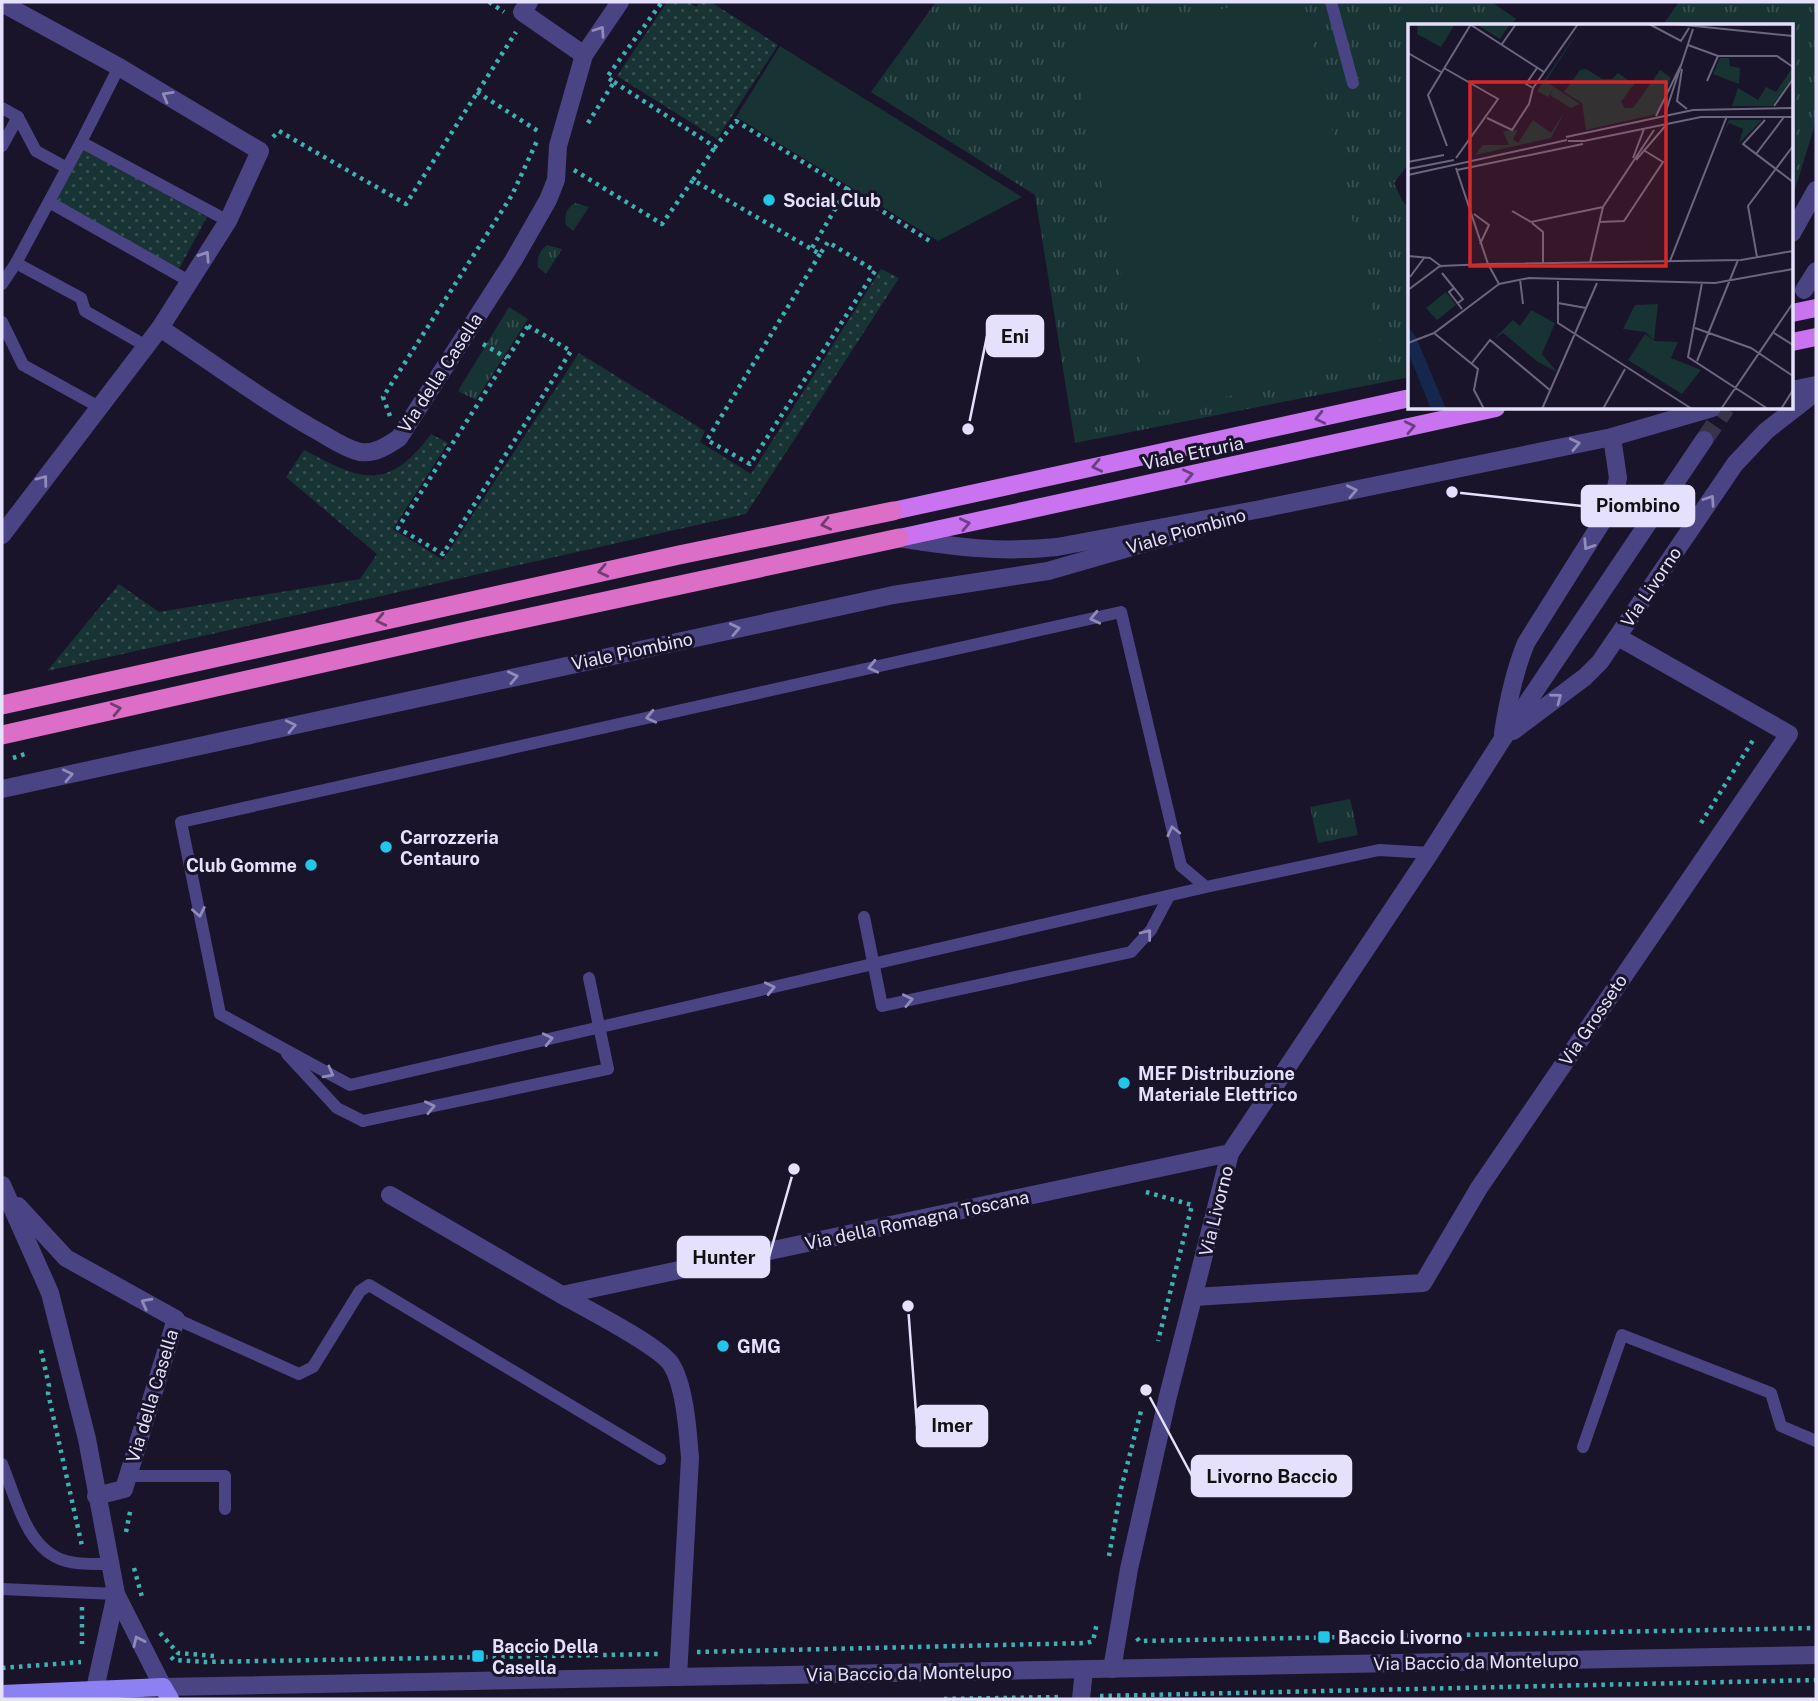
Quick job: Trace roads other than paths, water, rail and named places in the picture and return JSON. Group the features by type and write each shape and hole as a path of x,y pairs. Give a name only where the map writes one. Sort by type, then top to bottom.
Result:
{"highway":[{"path":"5,704 679,555 892,511"},
{"path":"2,735 899,538"}],"main road":[{"path":"1794,313 1816,308"},
{"path":"1794,342 1816,337"},
{"name":"Viale Etruria","path":"892,511 1408,398"},
{"name":"Viale Etruria","path":"899,538 1487,410"},
{"name":"Via Baccio da Montelupo","path":"2,1694 95,1689 167,1693"}],"street":[{"path":"530,2 522,12 584,55"},
{"name":"Via della Casella","path":"160,328 299,421 346,447 359,452 370,452 388,446 399,438 513,261 548,200 556,180 558,146 584,55 620,2"},
{"path":"2,535 160,328 228,221 260,151 118,67 3,7"},
{"path":"1794,229 1816,190"},
{"path":"1804,290 1816,271"},
{"path":"1794,390 1816,385"},
{"name":"Via Livorno","path":"1794,409 1816,392"},
{"name":"Viale Piombino","path":"899,538 967,549 1030,550 1057,547 1261,509 1612,437 1705,410"},
{"name":"Via Livorno","path":"1502,740 1586,677 1600,662 1735,464 1766,431 1793,410"},
{"name":"Via Livorno","path":"1502,740 1510,692 1526,643 1612,506 1618,478 1612,437"},
{"name":"Via Livorno","path":"1112,1669 1129,1569 1168,1396 1230,1153 1502,740 1704,440"},
{"name":"Viale Piombino","path":"2,789 893,595 1048,571 1261,509"},
{"name":"Via Grosseto","path":"1194,1297 1423,1283 1479,1188 1789,734 1618,637"},
{"name":"Via della Romagna Toscana","path":"562,1295 1230,1153"},
{"name":"Via della Casella","path":"4,1189 66,1258 176,1319 124,1489 96,1496"},
{"name":"Via della Casella","path":"4,1189 50,1293 87,1439 116,1594 167,1693"},
{"path":"390,1195 648,1346 670,1363 679,1386 690,1458 678,1678"},
{"name":"Via della Casella","path":"95,1689 116,1594"},
{"name":"Via Baccio da Montelupo","path":"167,1693 678,1678 1816,1655"},
{"path":"1081,1698 1084,1670"}],"lane":[{"path":"1331,2 1353,83"},
{"path":"2,284 82,142 118,67"},
{"path":"2,108 18,117 36,151 67,168"},
{"path":"2,146 18,117"},
{"path":"82,142 228,221"},
{"path":"49,202 189,281"},
{"path":"16,263 81,298 85,312 146,346"},
{"path":"2,321 23,365 99,407"},
{"path":"1206,887 1181,866 1121,612 181,822 220,1014 350,1084 1206,887 1379,850 1430,853"},
{"path":"864,917 882,1006 1131,952 1151,930 1169,896"},
{"path":"279,1046 337,1108 363,1121 608,1069 589,978"},
{"path":"176,1319 299,1374 313,1367 360,1291 369,1285 660,1459"},
{"path":"1583,1447 1622,1335 1771,1394 1781,1426 1816,1441"},
{"path":"2,1464 34,1538 50,1554 63,1561 110,1564"},
{"path":"128,1476 225,1476 225,1509"},
{"path":"2,1589 116,1594"}],"tunnel":[{"path":"1704,440 1725,410"}],"place":[{"name":"Social Club","path":"769,200"},
{"name":"Eni","path":"968,429"},
{"name":"Piombino","path":"1452,492"},
{"name":"Carrozzeria Centauro","path":"386,847"},
{"name":"Club Gomme","path":"311,865"},
{"name":"MEF Distribuzione Materiale Elettrico","path":"1124,1083"},
{"name":"Hunter","path":"794,1169"},
{"name":"Imer","path":"908,1306"},
{"name":"GMG","path":"723,1346"},
{"name":"Livorno Baccio","path":"1146,1390"},
{"name":"Baccio Livorno","path":"1324,1637"},
{"name":"Baccio Della Casella","path":"478,1656"}]}
